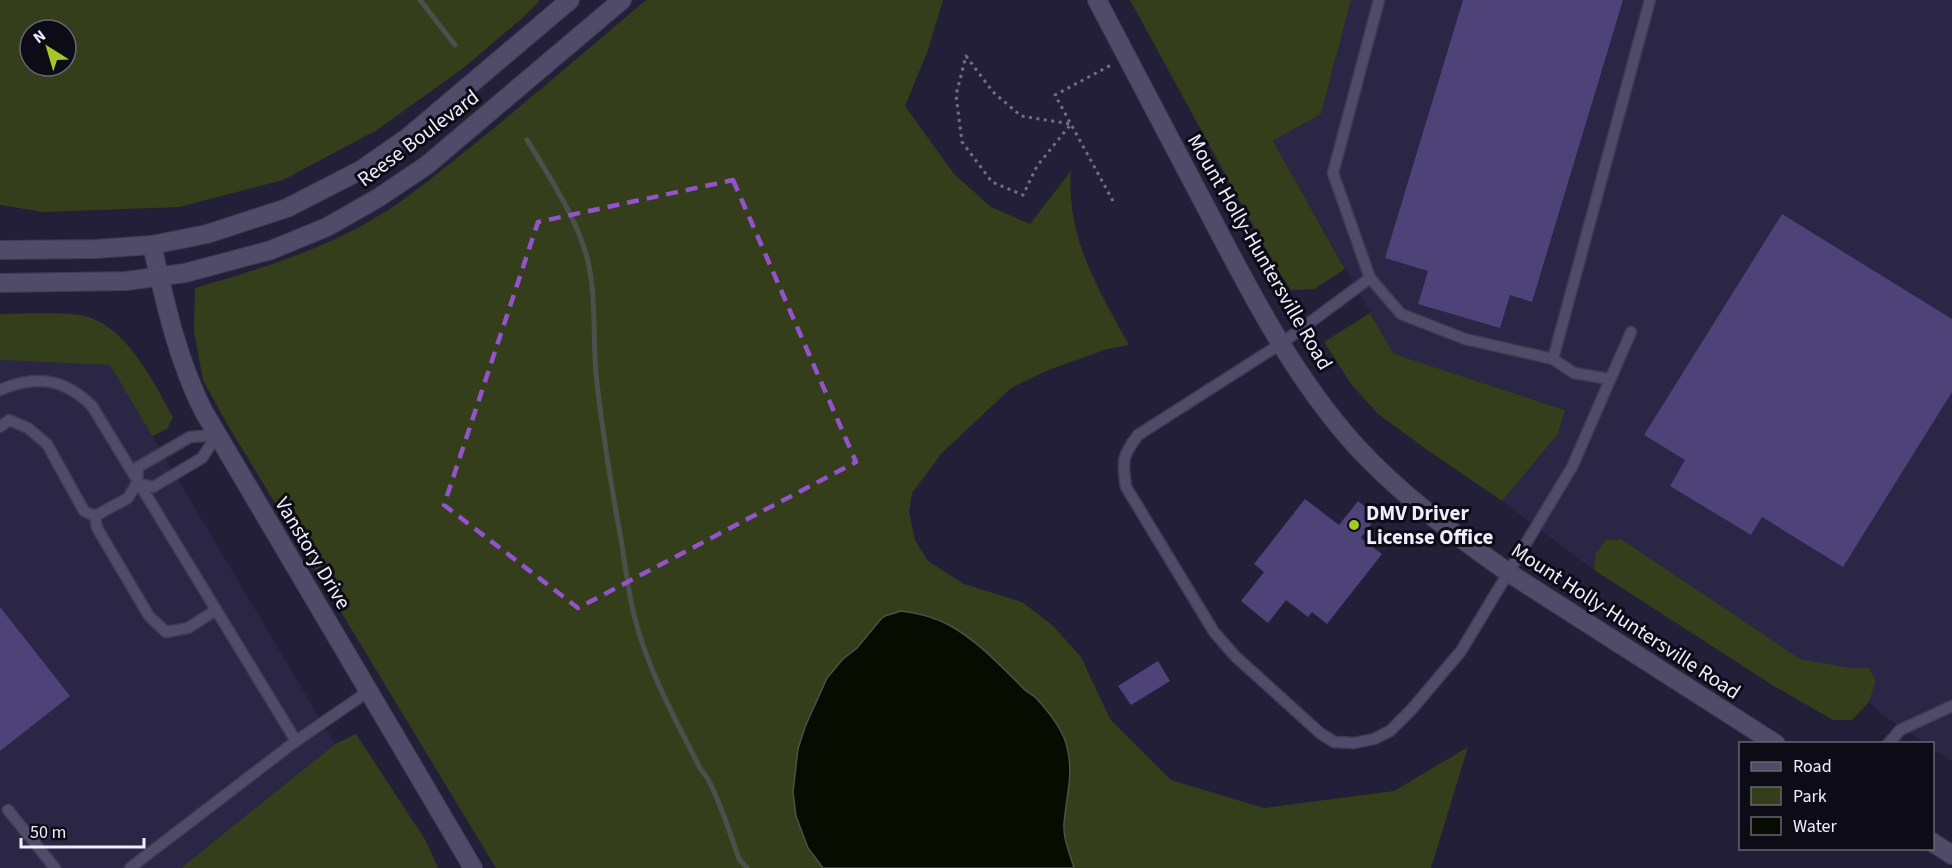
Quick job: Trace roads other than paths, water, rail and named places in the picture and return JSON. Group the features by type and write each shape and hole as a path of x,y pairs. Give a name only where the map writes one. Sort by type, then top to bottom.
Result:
{"street":[{"name":"Reese Boulevard","path":"0,250 95,249 152,245 207,234 260,218 312,196 361,170 430,120 570,0"},
{"name":"Reese Boulevard","path":"0,283 126,281 160,278 272,250 327,226 378,198 451,146 622,0"},
{"name":"Mount Holly-Huntersville Road","path":"1097,0 1224,241 1282,343 1312,390 1355,445 1440,523 1509,573 1773,742"},
{"name":"Vanstory Drive","path":"152,245 182,364 198,401 474,868"},
{"path":"1934,843 1952,855"}],"lane":[{"path":"1379,0 1333,173 1370,279 1401,314 1465,339 1553,359 1574,373 1610,379"},
{"path":"1553,359 1650,0"},
{"path":"1370,279 1282,343 1138,435 1125,452 1123,469 1126,487 1214,632 1235,656 1320,733 1334,742 1354,743 1374,739 1390,731 1412,709 1461,651 1572,467 1631,332"},
{"path":"0,390 18,382 60,383 79,392 92,406 296,741"},
{"path":"0,426 9,420 28,428 47,444 84,511 95,516"},
{"path":"95,516 128,498 138,483 138,467 190,437 217,435"},
{"path":"138,483 153,487 202,458 217,435"},
{"path":"95,516 97,528 149,616 166,632 188,628 216,610"},
{"path":"130,868 296,741 369,691"},
{"path":"1890,742 1900,730 1952,706"},
{"path":"8,810 55,868"}],"water":[{"path":"901,611 938,620 970,639 1036,698 1054,721 1065,740 1069,757 1070,776 1064,830 1074,868 823,868 808,848 796,816 793,792 798,749 805,727 827,678 843,659 857,648 881,619"}],"waterway":[{"path":"420,0 455,45"},
{"path":"527,140 570,214 588,261 601,415 628,587 639,635 662,692 713,789 739,859 747,868"}],"place":[{"name":"DMV Driver License Office","path":"1354,525"}]}
